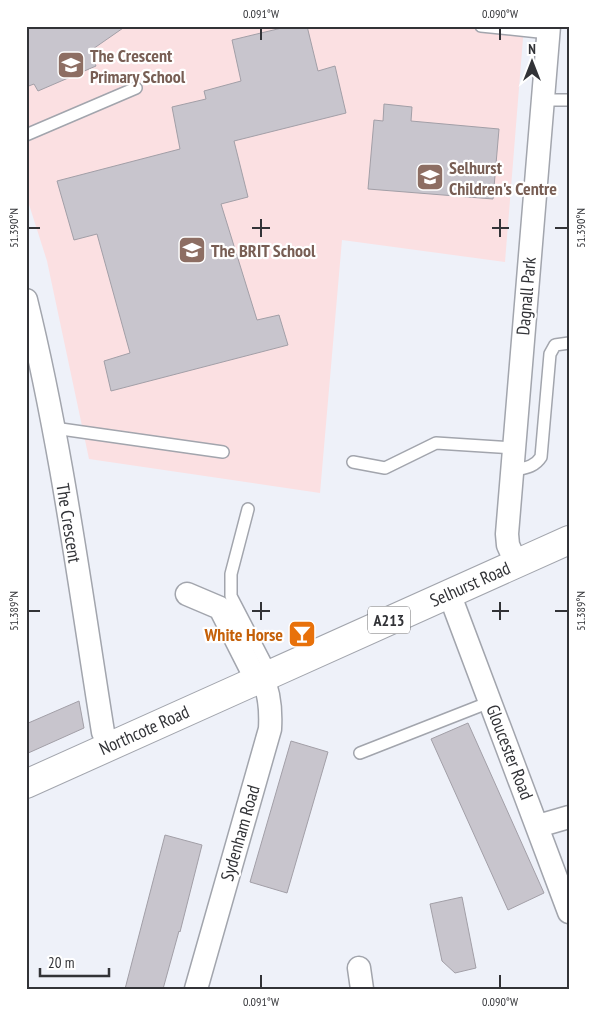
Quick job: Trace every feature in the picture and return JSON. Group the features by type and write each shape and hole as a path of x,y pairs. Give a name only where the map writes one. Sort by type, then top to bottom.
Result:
{"main road":[{"name":"Selhurst Road","path":"263,676 569,540"},
{"name":"Northcote Road","path":"26,784 263,676"}],"street":[{"name":"Dagnall Park","path":"516,563 508,544 507,534 549,30"},
{"name":"The Crescent","path":"26,300 54,428 103,732 109,746"},
{"name":"Gloucester Road","path":"449,593 569,912"},
{"name":"Sydenham Road","path":"187,594 220,608 263,676 268,689 271,714 270,729 196,989"},
{"path":"538,826 569,817"}],"lane":[{"path":"481,26 549,30"},
{"path":"26,135 136,88"},
{"path":"543,100 569,100"},
{"path":"512,471 531,466 537,463 541,457 550,354 555,345 569,343"},
{"path":"54,428 223,452"},
{"path":"353,462 385,468 436,443 514,448"},
{"path":"248,508 231,574 231,596 263,676"},
{"path":"360,753 490,702"}],"shaded area":[{"name":"The BRIT School","path":"26,26 524,26 505,262 342,240 320,493 89,459 47,261 26,195"}],"building":[{"path":"26,26 126,26 90,51 96,66 38,91 34,84 26,87"},
{"path":"290,26 307,26 318,71 335,66 346,113 234,141 248,197 221,204 257,320 279,315 288,345 111,391 104,361 130,353 97,234 74,240 57,181 180,149 172,107 206,99 204,91 241,81 232,40"},
{"path":"384,104 412,107 411,121 499,129 493,199 368,189 374,120 383,121"},
{"path":"79,701 84,728 26,754 26,724"},
{"path":"468,723 544,893 508,910 431,739"},
{"path":"291,741 328,752 287,893 250,882"},
{"path":"165,835 202,845 180,932 163,989 125,989"},
{"path":"462,897 476,968 455,973 442,961 430,904"}],"place":[{"name":"The Crescent Primary School","path":"71,65"},
{"name":"Selhurst Children's Centre","path":"430,177"},
{"name":"The BRIT School","path":"192,250"},
{"name":"White Horse","path":"302,634"}]}
